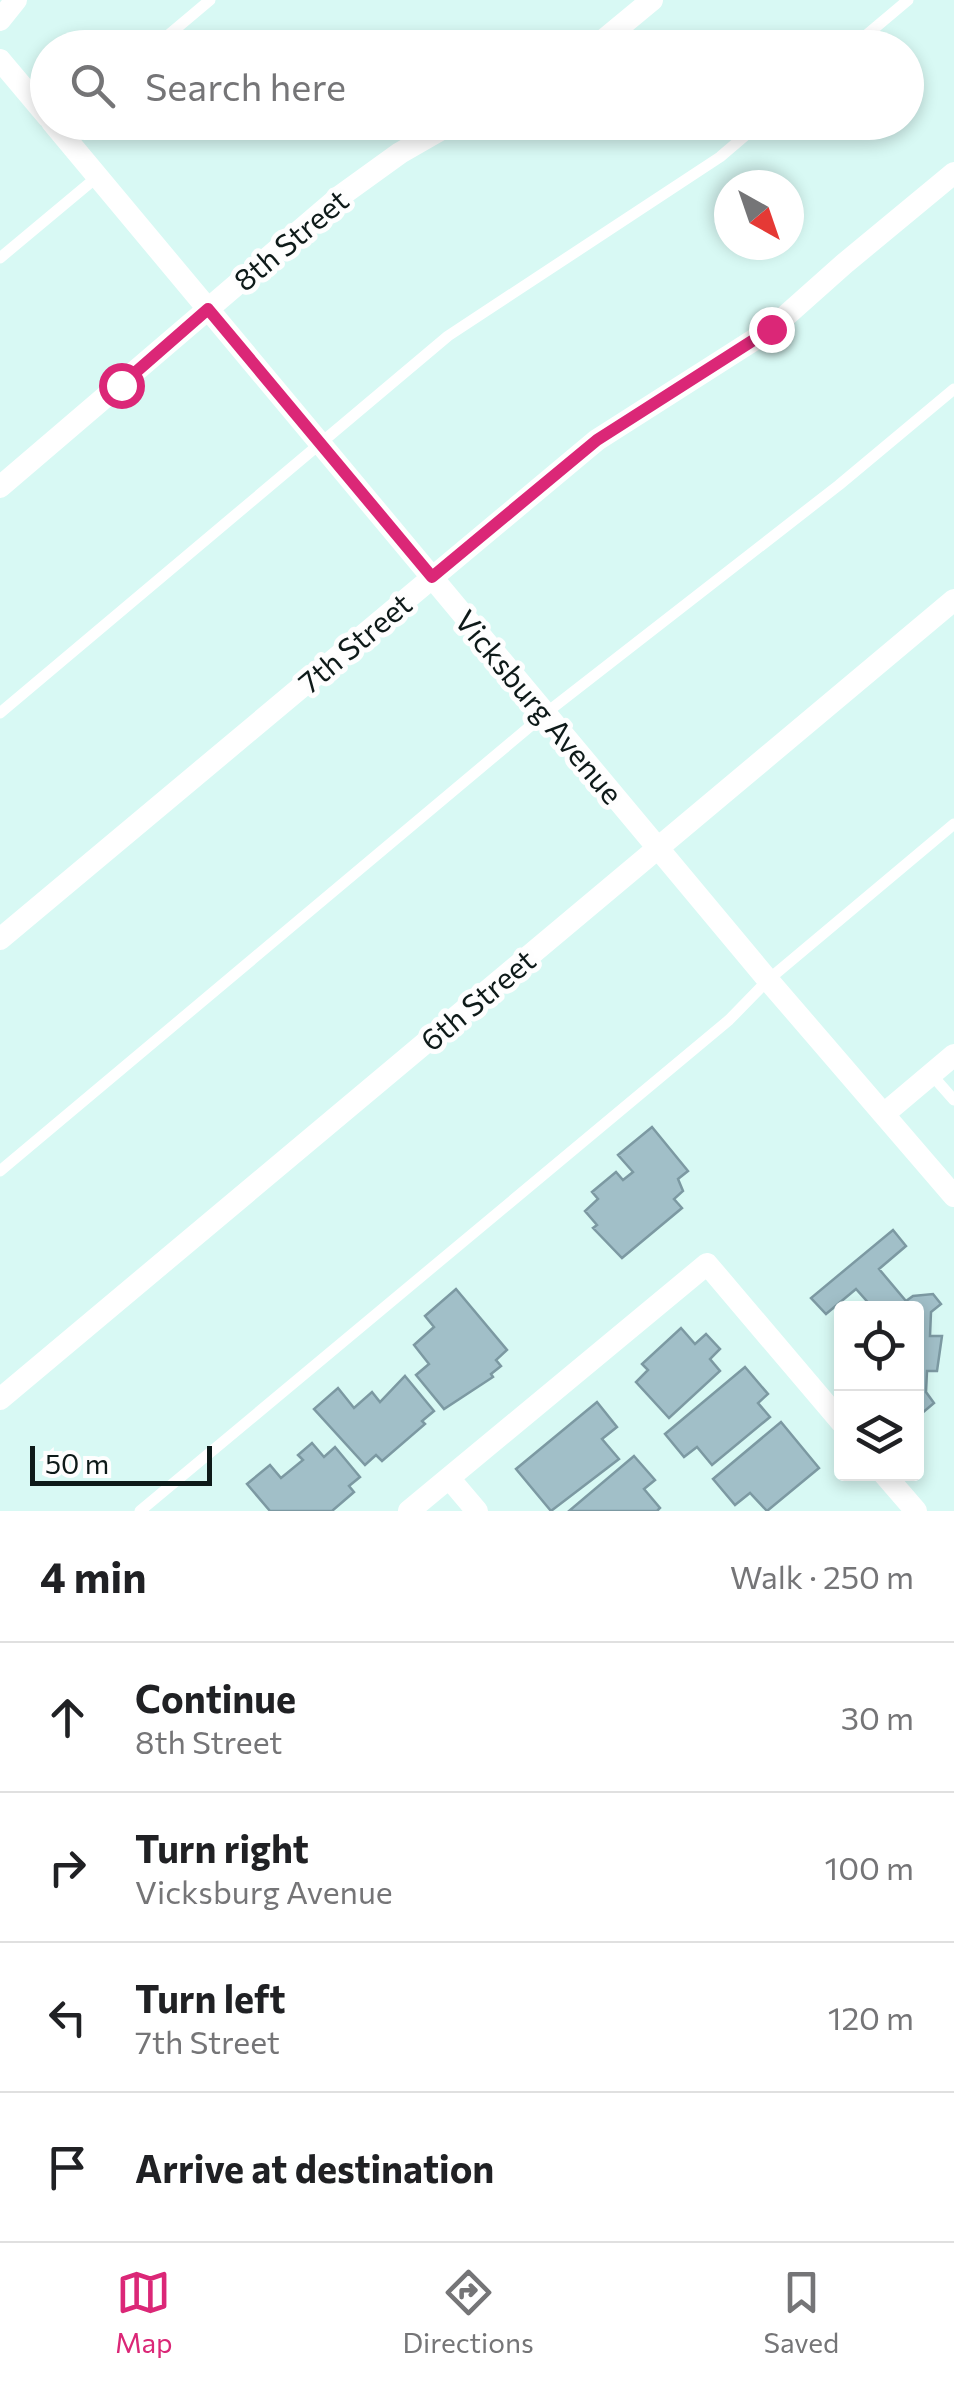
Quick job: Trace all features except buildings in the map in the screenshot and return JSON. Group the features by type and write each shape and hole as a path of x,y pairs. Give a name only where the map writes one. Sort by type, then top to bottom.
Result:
{"street":[{"path":"0,20 16,0"},
{"path":"616,30 652,0"},
{"name":"Vicksburg Avenue","path":"0,60 30,94"},
{"name":"Vicksburg Avenue","path":"69,140 768,980 954,1196"},
{"name":"8th Street","path":"0,487 339,196 422,140"},
{"name":"7th Street","path":"0,939 597,440 771,329 954,173"},
{"name":"6th Street","path":"0,1399 954,600"},
{"path":"884,1114 954,1054"},
{"path":"410,1511 707,1264 834,1414"},
{"path":"449,1478 477,1511"},
{"path":"890,1481 916,1511"}],"lane":[{"path":"174,30 210,0"},
{"path":"872,30 908,0"},
{"path":"0,713 448,336 720,157 740,140"},
{"path":"0,258 98,176"},
{"path":"0,1171 546,713 839,486 954,389"},
{"path":"140,1511 729,1020 768,980 954,824"},
{"path":"932,1074 954,1100"}],"route":[{"path":"121,385 208,309 432,577 597,440 771,329"}]}
